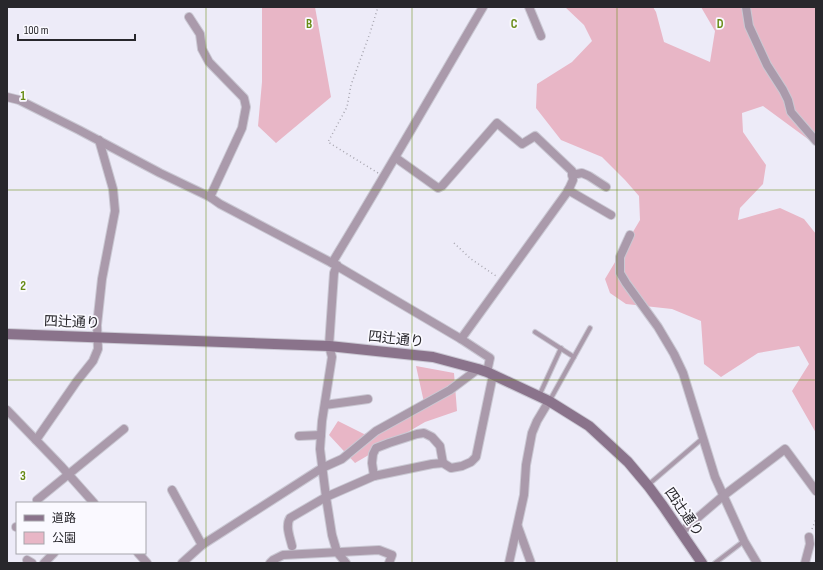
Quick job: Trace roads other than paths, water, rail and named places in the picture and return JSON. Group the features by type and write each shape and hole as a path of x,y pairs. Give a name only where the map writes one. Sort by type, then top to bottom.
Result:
{"street":[{"path":"346,563 337,552 332,535 320,449 332,357 329,346 334,264 483,7"},
{"path":"528,7 541,36"},
{"path":"746,7 749,26 767,65 788,100 791,112 816,141"},
{"path":"189,17 200,34 202,49 209,62 244,98 246,107 242,128 210,197"},
{"path":"7,98 19,100 99,140 160,173 210,197 220,204 334,264 461,339 490,358 486,372 476,457 471,462 462,466 451,468 443,463 432,464 374,476 326,497 290,518 287,526 292,546"},
{"path":"396,158 438,188 442,186 497,123 522,144 535,136 572,171 573,180 568,190 461,339"},
{"path":"36,440 72,387 93,361 98,349 97,325 102,279 115,211 113,189 99,140"},
{"path":"572,175 582,173 606,187"},
{"path":"568,190 612,215"},
{"path":"630,235 620,257 620,273 658,327 683,373 715,477 744,540 757,563"},
{"name":"四辻通り","path":"7,334 329,346 433,357 486,372 549,401 590,426 628,462 647,485 702,563"},
{"path":"182,563 202,545 322,468 342,459 376,432 450,390 486,372"},
{"path":"325,404 368,399"},
{"path":"509,563 524,494 526,465 532,433 537,421 549,401"},
{"path":"7,410 68,474 91,502"},
{"path":"37,500 124,428"},
{"path":"374,476 372,463 373,454 376,448 417,434 424,433 440,446 443,463"},
{"path":"299,436 321,435"},
{"path":"681,532 723,496 785,449 816,491"},
{"path":"172,490 202,545"},
{"path":"517,527 531,563"},
{"path":"804,563 810,544 809,537"},
{"path":"270,563 283,555 379,550 392,555 389,563"},
{"path":"44,563 53,554"},
{"path":"139,554 147,563"}],"lane":[{"path":"549,401 590,328"},
{"path":"534,332 574,357"},
{"path":"539,396 561,348"},
{"path":"647,485 702,438"},
{"path":"716,563 744,540"}]}
